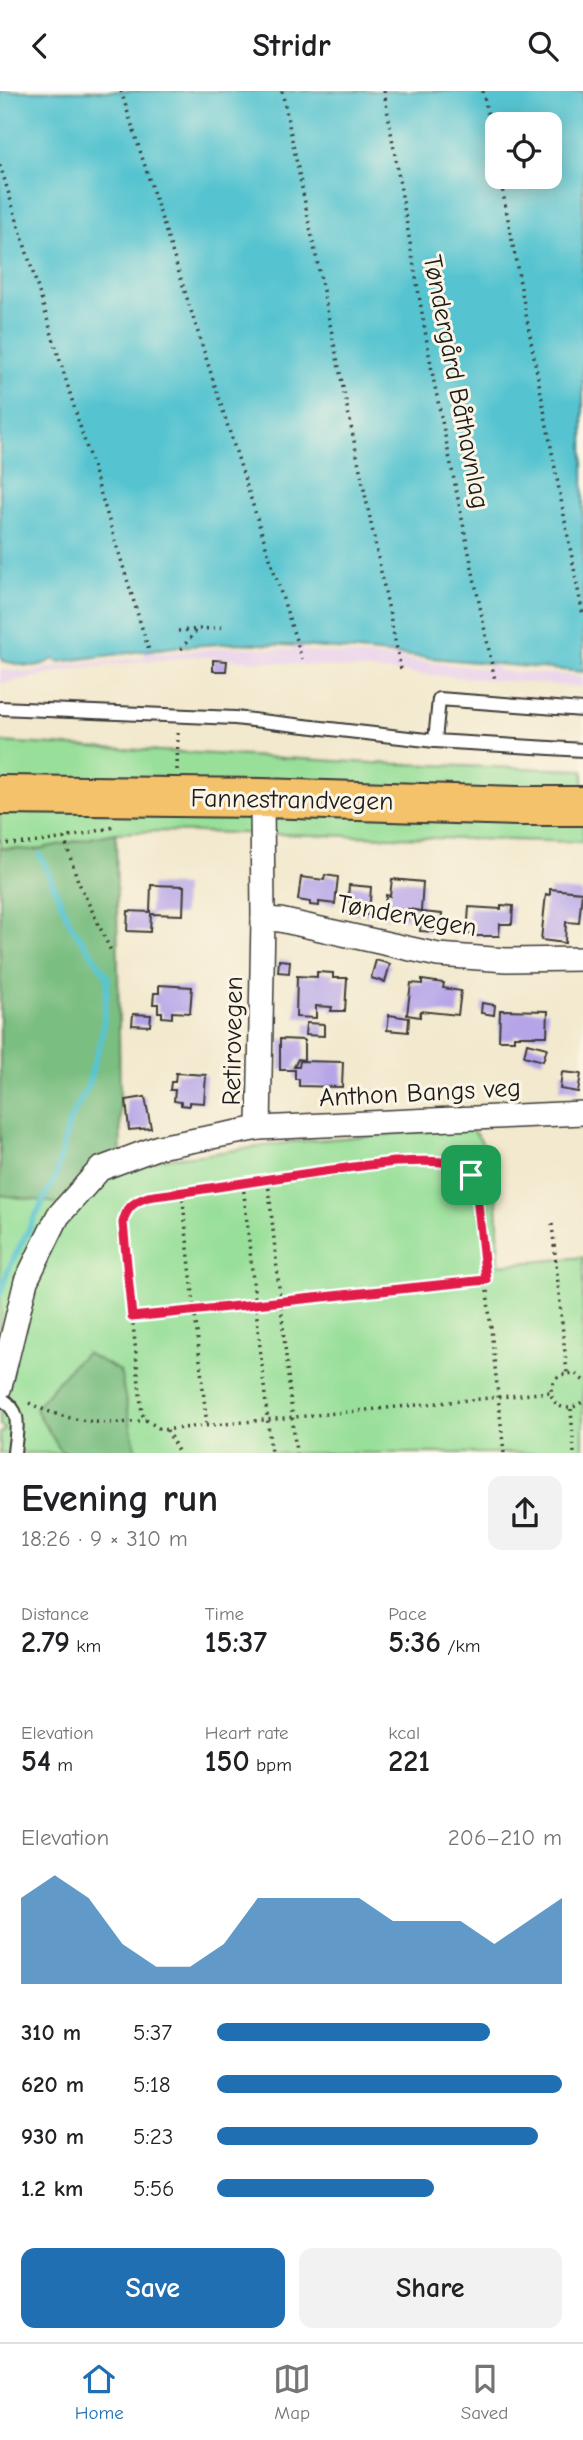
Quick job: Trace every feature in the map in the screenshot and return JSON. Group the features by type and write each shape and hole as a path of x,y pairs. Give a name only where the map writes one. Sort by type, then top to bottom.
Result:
{"highway":[{"name":"Fannestrandvegen","path":"0,795 583,806"}],"street":[{"name":"Retirovegen","path":"3,1396 26,1281 58,1216 100,1169 159,1147 259,1128 262,798"},
{"name":"Tøndervegen","path":"263,919 280,920 438,955 506,960 583,959"},
{"name":"Anthon Bangs veg","path":"259,1128 583,1113"}],"lane":[{"path":"435,741 439,699 583,710"},
{"path":"0,708 235,718 435,741 583,750"},
{"path":"3,1396 15,1409 17,1417 14,1453"}],"path":[{"path":"121,91 302,659"},
{"path":"282,91 401,670"},
{"name":"Tøndergård Båthavnlag","path":"384,91 433,377 495,680"},
{"path":"483,91 487,112"},
{"path":"0,165 149,651"},
{"path":"502,189 583,616"},
{"path":"178,631 226,627"},
{"path":"181,649 197,629"},
{"path":"177,754 178,716"},
{"path":"0,843 19,844 64,838 117,827"},
{"path":"64,838 78,881 111,950"},
{"path":"504,1453 498,1398 476,1186 471,1175 451,1163 395,1162 182,1192 136,1201 125,1213 123,1223 142,1414 146,1420 167,1430 498,1398 551,1392"},
{"path":"268,1181 296,1453"},
{"path":"243,1184 271,1453"},
{"path":"182,1192 207,1426"},
{"path":"552,1224 567,1373"},
{"path":"132,1317 486,1280"},
{"path":"583,1380 574,1373 567,1373 555,1379 551,1392 557,1405 570,1409 583,1401"},
{"path":"3,1396 73,1419 123,1424 146,1420"},
{"path":"570,1409 574,1453"},
{"path":"167,1430 179,1453"}],"shaded area":[{"path":"293,646 303,646 303,651 392,658 393,654 402,655 402,659 488,669 488,665 496,666 499,671 583,676 583,687 194,656 74,669 0,684 0,670 34,672 56,666 143,658 143,651 153,650 154,654 234,647 293,650"}],"green space":[{"path":"0,742 372,763 583,770 583,842 158,831 116,833 33,850 0,848"},
{"path":"116,833 121,1163 78,1206 0,1195 0,848 33,850"},
{"path":"469,1128 480,1139 493,1171 498,1211 499,1265 583,1257 583,1453 0,1453 0,1434 5,1429 0,1425 0,1195 78,1206 121,1163 292,1142"},
{"path":"86,1353 120,1371 136,1453 68,1453 60,1450 35,1408 72,1365"}],"water":[{"path":"0,91 583,91 583,672 303,646 234,643 173,647 58,662 53,659 35,666 3,661 0,655"}],"building":[{"path":"213,660 227,661 226,671 213,671"},
{"path":"325,875 338,877 335,904 319,902 319,906 298,900 301,877 324,880"},
{"path":"392,879 423,882 421,911 408,909 407,919 384,917 386,895 390,896"},
{"path":"151,885 184,886 183,915 151,914 150,932 127,931 128,911 150,912"},
{"path":"349,885 371,887 369,915 347,913"},
{"path":"550,889 582,892 579,923 566,922 565,943 541,940 546,894 550,895"},
{"path":"501,905 513,906 512,924 500,924 499,936 467,934 469,907 501,909"},
{"path":"422,912 442,914 440,932 420,931"},
{"path":"279,960 290,961 289,973 278,972"},
{"path":"376,960 390,964 385,982 371,978"},
{"path":"317,972 333,973 333,978 347,978 345,1011 331,1011 332,1007 316,1006 316,1018 296,1017 297,976 317,977"},
{"path":"422,980 444,983 443,988 461,991 458,1015 420,1011 420,1017 407,1015 411,983 422,984"},
{"path":"159,985 192,987 190,1013 172,1012 172,1018 162,1017 162,1012 158,1012 158,1004 153,1004 154,993 159,993"},
{"path":"482,1003 495,1005 494,1015 481,1013"},
{"path":"500,1010 548,1011 547,1036 514,1036 514,1040 499,1040"},
{"path":"133,1014 151,1015 150,1026 132,1025"},
{"path":"389,1015 409,1018 408,1032 387,1030"},
{"path":"306,1023 324,1024 324,1036 305,1035"},
{"path":"280,1039 304,1040 304,1060 298,1059 294,1067 299,1067 300,1061 343,1062 342,1087 299,1086 299,1079 295,1079 295,1070 280,1070"},
{"path":"527,1043 547,1048 543,1061 524,1056"},
{"path":"562,1072 581,1074 578,1092 560,1089"},
{"path":"176,1073 206,1075 204,1103 189,1102 189,1106 174,1101 175,1090 170,1090"},
{"path":"145,1097 151,1128 129,1130 126,1100"}],"waterway":[{"path":"0,1294 8,1270 56,1176 69,1122 87,1088 102,1036 108,977 71,925 40,855"}],"route":[{"path":"395,1162 451,1163 471,1175 476,1186 486,1280 132,1317 123,1223 125,1213 136,1201 333,1169 395,1162"}]}
